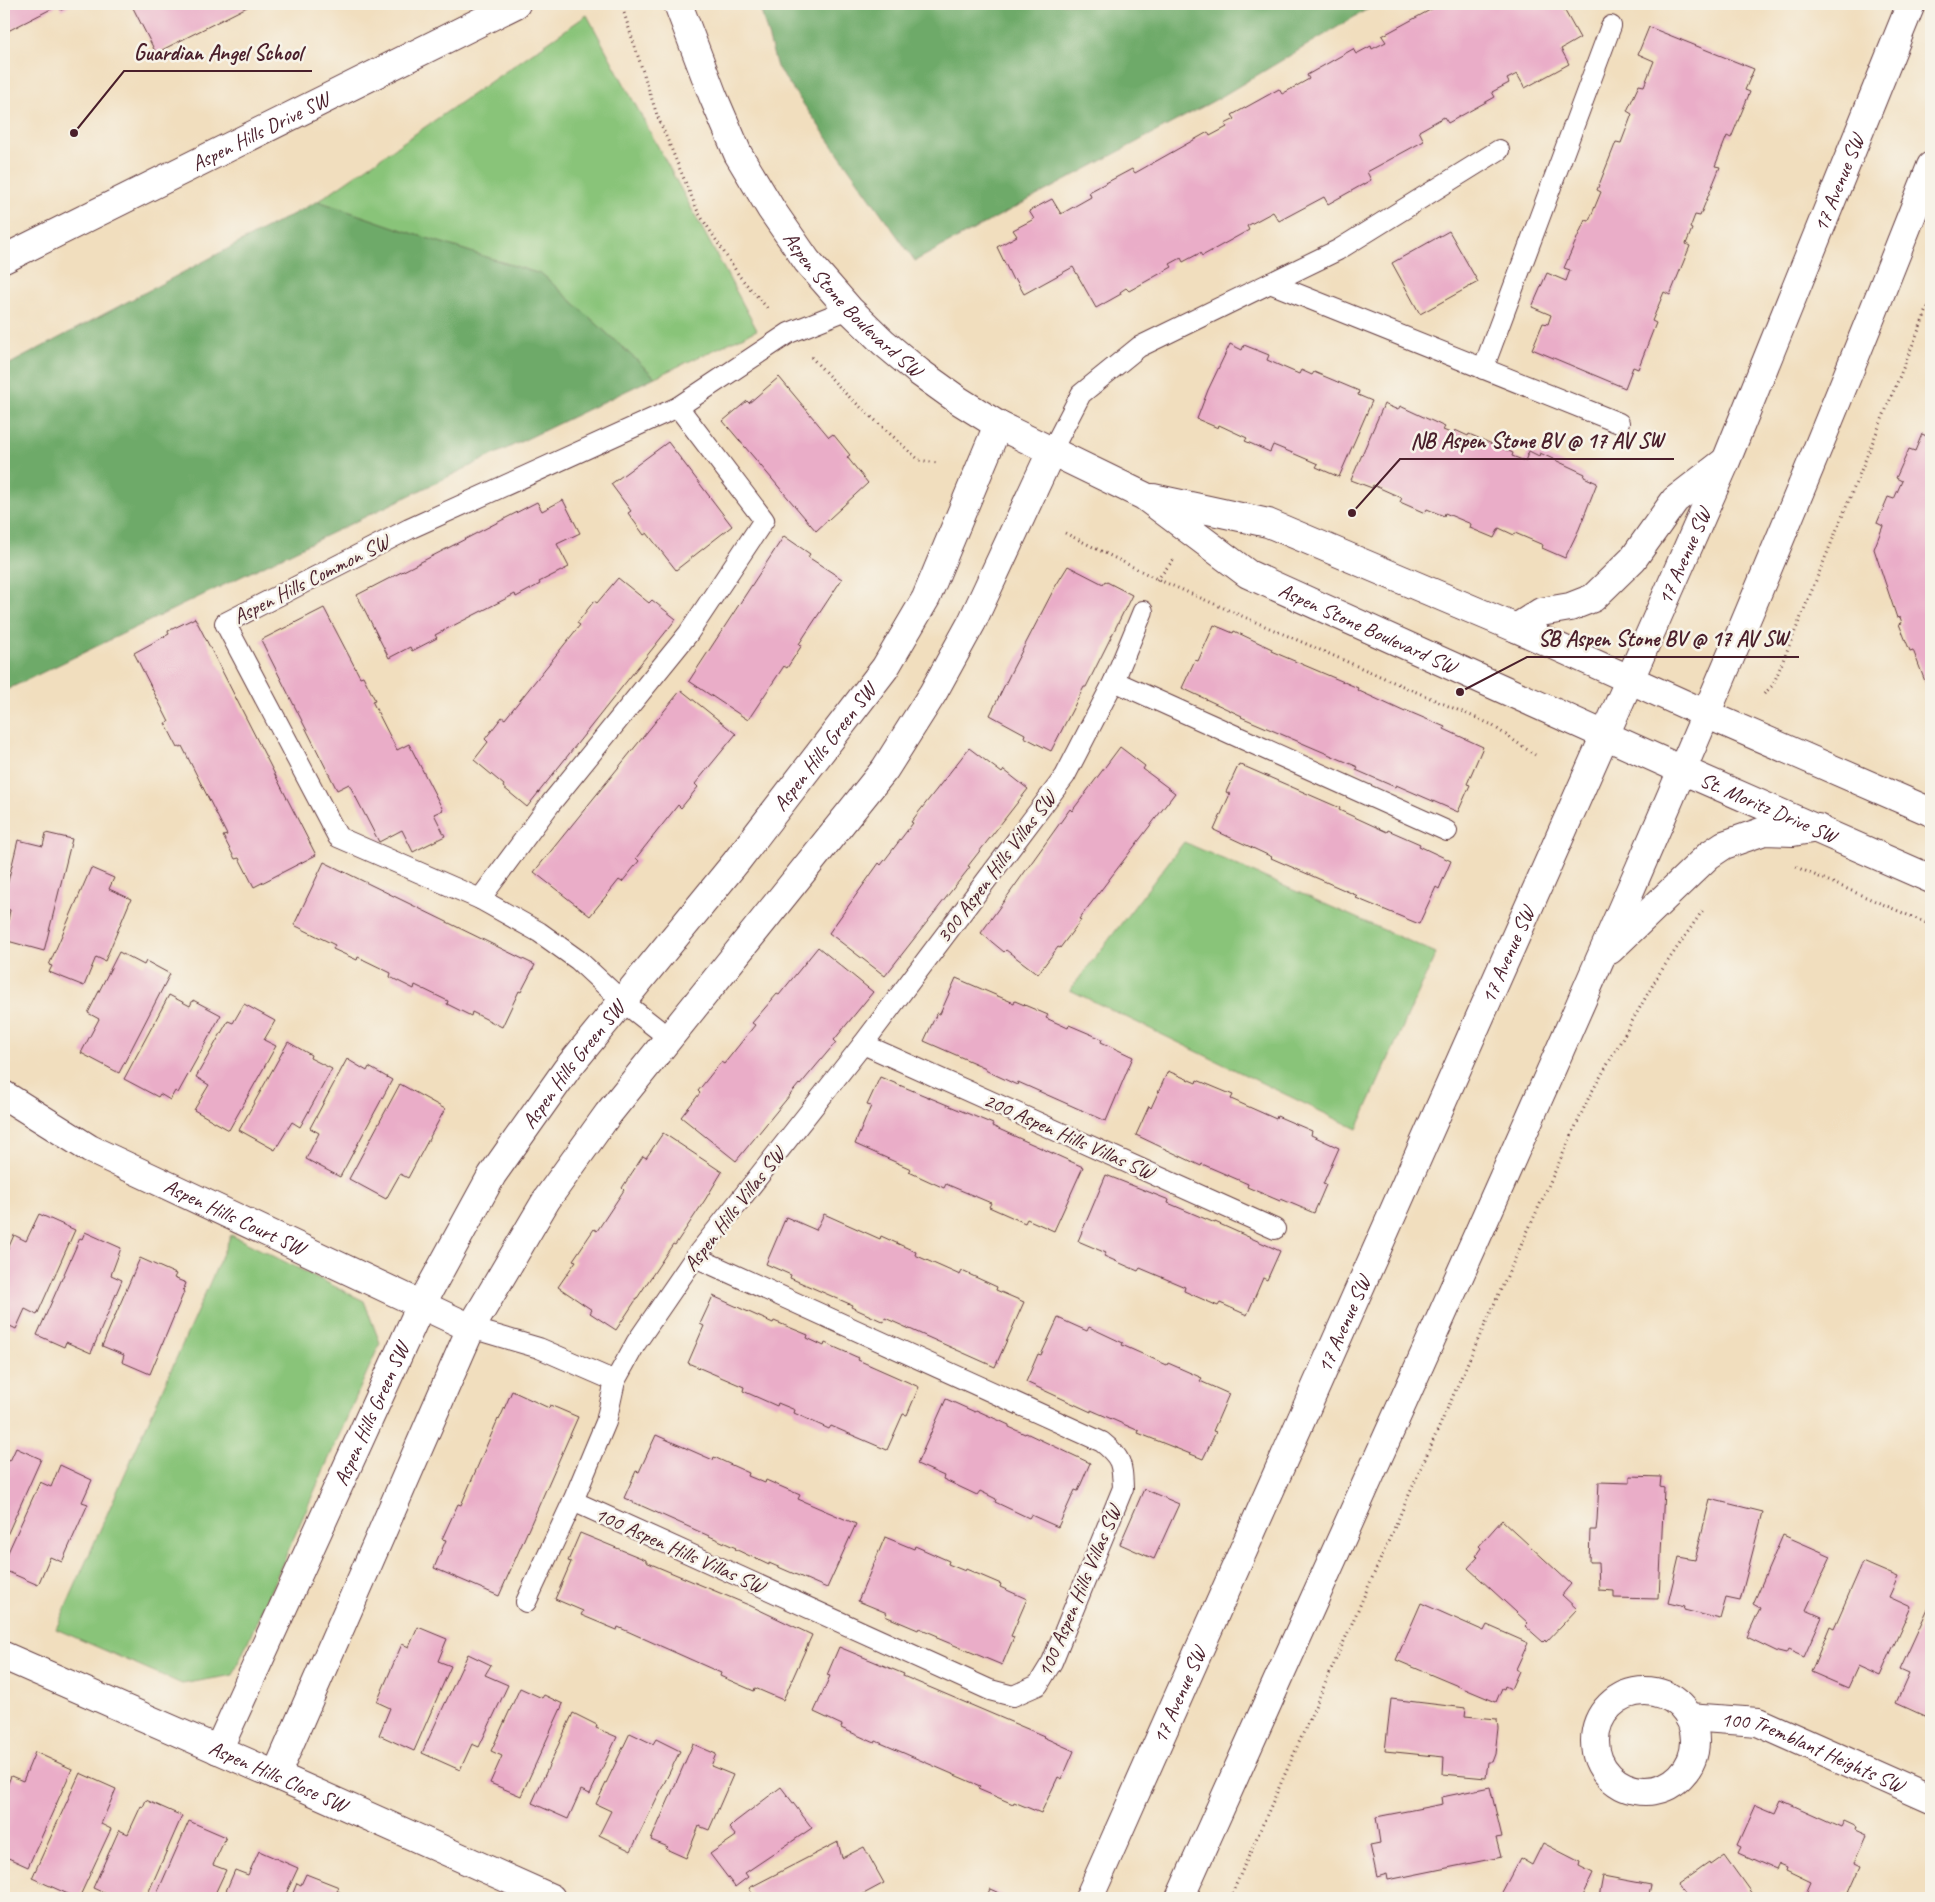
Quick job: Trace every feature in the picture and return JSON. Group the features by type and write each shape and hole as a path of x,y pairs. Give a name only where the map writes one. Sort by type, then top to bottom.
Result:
{"street":[{"name":"Aspen Hills Drive SW","path":"4,259 516,4"},
{"name":"Aspen Stone Boulevard SW","path":"678,4 713,96 738,154 770,209 807,261 849,309 883,342 919,372 958,400 998,425 1144,496 1248,574 1606,736"},
{"name":"17 Avenue SW","path":"1089,1898 1606,736 1726,461 1911,4"},
{"path":"1180,1898 1601,958 1796,503 1931,166"},
{"name":"Aspen Hills Green SW","path":"218,1750 421,1305 492,1175 567,1069 736,862 885,668 926,598 998,425"},
{"path":"276,1775 471,1328 547,1199 608,1114 885,769 933,693 972,622 1051,452"},
{"path":"1516,628 1540,612 1570,608 1593,598 1633,559 1674,500 1726,461"},
{"name":"Aspen Stone Boulevard SW","path":"1144,496 1268,523 1516,628 1630,679"},
{"path":"1630,679 1931,812"},
{"name":"St. Moritz Drive SW","path":"1606,736 1931,879"},
{"path":"1601,958 1709,855 1724,845 1764,831 1793,832 1818,828"},
{"name":"Aspen Hills Court SW","path":"4,1095 90,1149 471,1328"},
{"name":"Aspen Hills Close SW","path":"4,1656 551,1898"},
{"name":"100 Tremblant Heights SW","path":"1689,1717 1758,1722 1931,1799"}],"lane":[{"path":"1482,369 1611,26"},
{"path":"1051,452 1081,394 1139,347 1338,250 1499,150"},
{"path":"1270,283 1619,423"},
{"name":"Aspen Hills Common SW","path":"669,1038 622,1001 578,960 539,932 480,899 338,837 224,623 409,529 678,408 789,333 849,309"},
{"path":"480,899 551,803 688,634 764,520 678,408"},
{"name":"300 Aspen Hills Villas SW","path":"863,1044 1065,776 1114,681 1143,611"},
{"path":"1114,681 1447,831"},
{"name":"200 Aspen Hills Villas SW","path":"863,1044 1275,1228"},
{"name":"Aspen Hills Villas SW","path":"526,1602 606,1422 615,1381 636,1343 695,1257 863,1044"},
{"name":"100 Aspen Hills Villas SW","path":"572,1501 990,1690 1013,1696 1038,1685 1052,1662 1123,1488 1122,1467 1116,1452 1102,1442 695,1257"},
{"path":"471,1328 539,1348 615,1381"}],"path":[{"path":"624,13 657,115 698,212 740,277 846,394 919,460 937,463"},
{"path":"1764,694 1774,685 1931,300"},
{"path":"1065,533 1157,579 1490,724 1535,755"},
{"path":"1143,611 1157,579 1195,534"},
{"path":"1787,863 1931,925"},
{"path":"1230,1898 1476,1344 1589,1097 1659,974 1709,903"}],"green space":[{"path":"759,4 1376,4 1219,98 915,261 777,67"},
{"path":"587,15 757,330 655,377 543,275 318,201"},
{"path":"318,201 543,275 655,377 4,691 4,367"},
{"path":"1184,842 1436,953 1357,1129 1070,990"},
{"path":"231,1235 364,1301 380,1343 233,1675 182,1684 56,1629"}],"building":[{"path":"4,4 74,4 61,10 59,5 4,33"},
{"path":"131,4 253,4 156,53"},
{"path":"1441,4 1561,4 1580,38 1561,49 1569,64 1525,88 1517,74 1507,79 1509,83 1492,92 1495,97 1448,123 1444,117 1419,131 1424,141 1367,172 1371,180 1328,204 1324,197 1279,221 1273,212 1247,226 1249,230 1202,256 1200,253 1183,262 1181,258 1170,264 1172,267 1129,291 1126,288 1120,292 1121,294 1096,308 1073,267 1024,294 1015,278 1013,280 997,247 1017,236 1013,230 1034,219 1029,211 1052,199 1061,214 1091,197 1089,192 1132,169 1135,173 1208,132 1210,136 1227,127 1225,124 1235,119 1232,115 1279,89 1282,94 1309,79 1307,75 1353,49 1356,54 1371,46 1372,49 1386,42 1382,36"},
{"path":"1649,27 1754,69 1745,90 1750,92 1731,138 1727,136 1715,166 1720,167 1700,216 1695,215 1690,228 1692,229 1686,244 1690,246 1670,295 1664,292 1652,321 1656,323 1638,369 1633,367 1625,388 1532,349 1543,323 1548,324 1551,315 1532,307 1547,273 1566,281 1570,270 1564,268 1585,220 1589,221 1601,192 1597,190 1616,142 1621,143 1632,114 1627,111 1639,85 1644,86 1654,61 1638,54"},
{"path":"1449,231 1478,282 1420,314 1392,263"},
{"path":"1230,344 1242,350 1244,345 1269,355 1267,360 1299,374 1301,370 1312,375 1314,372 1359,391 1358,395 1372,401 1339,477 1316,467 1318,464 1273,445 1270,452 1245,441 1247,438 1219,425 1218,428 1197,419 1208,390"},
{"path":"779,377 829,437 833,434 850,455 847,457 868,483 816,531 723,421 747,401 749,403"},
{"path":"1384,404 1398,410 1400,406 1445,427 1443,430 1453,434 1455,430 1468,436 1469,434 1513,453 1512,456 1525,461 1529,451 1539,456 1540,453 1585,474 1584,477 1597,483 1565,558 1542,548 1543,545 1515,533 1514,535 1499,528 1494,538 1470,528 1471,524 1445,513 1444,516 1427,509 1425,513 1400,502 1402,498 1373,485 1372,488 1351,480"},
{"path":"1922,434 1931,438 1931,697 1913,650 1910,651 1899,624 1902,623 1900,617 1897,618 1874,549 1883,526 1877,523 1888,497 1894,499 1902,481 1896,478 1909,449 1915,451"},
{"path":"668,442 732,526 676,570 647,533 644,535 628,513 631,511 611,484"},
{"path":"563,500 580,533 557,544 569,567 539,582 540,584 516,597 515,594 435,635 437,638 412,651 410,647 389,658 357,595 537,502 542,511"},
{"path":"784,536 810,554 808,557 842,579 799,644 802,645 787,668 784,666 748,720 689,681"},
{"path":"1068,566 1103,584 1105,581 1132,595 1086,687 1084,687 1051,751 1024,737 1025,734 990,715 1055,587"},
{"path":"618,578 649,603 652,600 676,619 527,807 474,760 488,742 485,739 502,717 505,719 580,625 577,623 594,601 597,603"},
{"path":"324,608 360,677 363,676 375,700 372,701 397,750 409,744 443,810 434,814 445,836 413,852 402,830 379,842 349,784 337,790 261,640"},
{"path":"195,618 316,855 254,887 239,858 235,859 223,836 227,835 182,746 178,748 165,723 169,722 134,653 169,634 168,631"},
{"path":"1214,625 1233,633 1234,631 1272,649 1271,651 1358,688 1357,690 1405,712 1405,710 1445,727 1444,729 1483,747 1467,784 1470,785 1458,812 1356,770 1358,767 1241,717 1182,688 1195,660 1198,661"},
{"path":"681,690 736,734 695,784 698,787 681,808 678,805 636,858 639,861 622,882 619,880 590,916 534,872"},
{"path":"1120,747 1145,766 1143,769 1175,793 1079,919 1081,920 1060,948 1058,947 1038,974 1006,950 1004,952 981,933 1070,809 1072,811"},
{"path":"969,748 1002,773 1004,770 1028,789 885,976 829,933 879,863 881,865 913,823 911,822"},
{"path":"1239,764 1340,808 1339,810 1387,832 1388,830 1420,844 1419,846 1451,861 1439,889 1436,887 1419,924 1356,898 1358,896 1271,858 1214,830 1230,794 1226,792"},
{"path":"46,833 72,839 44,951 4,940 10,910 4,908 4,898 18,840 43,846"},
{"path":"324,862 535,965 521,992 519,991 502,1027 472,1012 471,1016 447,1004 448,1001 415,985 414,989 390,977 391,973 358,957 357,960 333,949 335,945 294,925"},
{"path":"91,868 114,878 109,889 131,899 105,961 96,957 84,986 49,972 52,966 49,965"},
{"path":"818,947 873,992 834,1040 836,1042 736,1161 681,1117 700,1093 698,1091 721,1062 724,1064 755,1025 752,1023 777,994 779,995"},
{"path":"119,952 144,965 146,961 170,974 119,1073 81,1053 99,1019 88,1013"},
{"path":"956,978 1014,1003 1015,1001 1048,1015 1046,1018 1068,1028 1069,1025 1102,1039 1101,1042 1133,1057 1106,1121 1018,1082 1017,1085 985,1070 986,1068 924,1041 937,1013 940,1014"},
{"path":"169,995 190,1006 193,1000 221,1015 178,1093 175,1091 170,1100 160,1094 158,1097 124,1079"},
{"path":"244,1004 275,1021 264,1040 276,1046 229,1130 194,1110 209,1085 196,1077 228,1021 233,1023"},
{"path":"288,1042 311,1055 310,1058 332,1069 300,1127 292,1122 275,1150 239,1130"},
{"path":"347,1059 367,1071 369,1067 392,1080 340,1177 306,1159 319,1133 310,1128"},
{"path":"1168,1071 1196,1083 1197,1080 1233,1095 1231,1099 1276,1119 1277,1116 1312,1131 1311,1135 1339,1148 1323,1184 1326,1185 1314,1213 1247,1187 1248,1184 1202,1164 1201,1166 1136,1135"},
{"path":"880,1077 993,1124 992,1126 1083,1167 1054,1231 1027,1219 1025,1223 989,1207 991,1203 946,1184 944,1188 909,1172 911,1169 855,1144 871,1106 867,1105"},
{"path":"400,1084 445,1109 408,1178 400,1174 386,1199 349,1179"},
{"path":"663,1133 722,1172 675,1245 673,1244 616,1330 590,1313 592,1310 558,1287 576,1261 573,1260 594,1229 597,1231 624,1190 622,1188 643,1156 646,1158"},
{"path":"1106,1175 1169,1200 1168,1203 1280,1251 1267,1280 1263,1278 1247,1315 1220,1303 1218,1306 1184,1291 1185,1287 1140,1268 1138,1271 1104,1256 1106,1253 1078,1241"},
{"path":"39,1214 75,1230 37,1315 25,1309 16,1329 4,1323 4,1258 14,1235 26,1241"},
{"path":"824,1214 880,1239 881,1236 916,1252 915,1255 960,1275 962,1271 997,1287 996,1290 1024,1302 995,1367 885,1318 884,1322 851,1307 852,1305 790,1278 791,1275 766,1264 786,1217 816,1230"},
{"path":"85,1232 121,1248 111,1275 122,1280 91,1353 66,1342 64,1347 37,1335 80,1238 82,1239"},
{"path":"140,1258 176,1274 174,1278 186,1283 150,1374 122,1362 124,1355 102,1346"},
{"path":"713,1296 773,1323 774,1321 808,1335 807,1338 824,1346 825,1343 919,1387 907,1415 903,1414 887,1450 831,1426 829,1429 794,1413 795,1410 778,1403 777,1406 743,1391 744,1387 688,1363 704,1326 700,1324"},
{"path":"1058,1318 1087,1331 1089,1327 1123,1343 1122,1345 1202,1378 1200,1381 1229,1394 1213,1431 1216,1432 1203,1459 1138,1433 1139,1431 1091,1410 1091,1412 1026,1382 1038,1354 1041,1355"},
{"path":"512,1391 549,1408 550,1405 578,1417 499,1596 434,1568 446,1540 442,1539 458,1504 461,1505"},
{"path":"946,1399 975,1412 976,1410 1009,1425 1009,1427 1090,1463 1078,1491 1075,1490 1058,1527 1031,1515 1029,1518 995,1502 996,1499 980,1491 977,1495 943,1479 944,1476 917,1464"},
{"path":"656,1435 713,1460 714,1457 749,1473 748,1476 765,1483 766,1480 800,1495 798,1499 856,1524 827,1588 769,1563 769,1565 736,1548 624,1498 636,1471 639,1472"},
{"path":"16,1448 41,1459 4,1542 4,1458 10,1461"},
{"path":"60,1465 92,1480 82,1502 88,1504 62,1562 50,1557 38,1585 4,1570 4,1561 40,1482 51,1487"},
{"path":"1630,1476 1661,1477 1660,1487 1664,1488 1659,1599 1614,1598 1614,1591 1599,1590 1598,1562 1589,1562 1590,1530 1596,1530 1599,1482 1630,1483"},
{"path":"1144,1489 1179,1504 1154,1559 1120,1544"},
{"path":"1710,1499 1763,1512 1740,1601 1726,1598 1720,1619 1684,1610 1685,1607 1668,1603 1679,1557 1695,1560"},
{"path":"1502,1520 1571,1584 1562,1595 1577,1609 1546,1642 1545,1640 1543,1642 1525,1626 1528,1623 1468,1568 1478,1557 1476,1555 1481,1548 1479,1546"},
{"path":"580,1533 751,1606 812,1635 783,1700 755,1688 754,1691 720,1676 721,1673 618,1627 617,1630 581,1615 583,1611 555,1599 571,1562 568,1561"},
{"path":"1783,1535 1831,1556 1806,1610 1822,1617 1804,1657 1788,1650 1786,1654 1778,1652 1747,1637 1760,1608 1753,1604"},
{"path":"885,1537 914,1549 915,1546 949,1561 948,1564 965,1571 966,1569 1001,1584 1000,1587 1027,1599 1011,1636 1014,1637 1002,1665 937,1638 938,1636 919,1628 918,1630 885,1616 887,1613 858,1601"},
{"path":"1863,1562 1898,1577 1889,1597 1911,1607 1880,1676 1858,1666 1848,1688 1811,1672 1830,1626 1834,1628"},
{"path":"1421,1603 1484,1631 1487,1625 1528,1643 1516,1669 1519,1671 1511,1689 1505,1686 1504,1689 1502,1688 1496,1702 1396,1660"},
{"path":"1930,1604 1931,1719 1896,1703 1909,1674 1900,1670"},
{"path":"418,1627 447,1639 438,1661 451,1666 414,1751 379,1735 390,1708 377,1702 402,1644 409,1647"},
{"path":"839,1647 904,1674 903,1676 1044,1736 1074,1751 1062,1779 1058,1777 1041,1813 1014,1802 1013,1804 978,1789 980,1786 841,1728 842,1725 814,1712 830,1676 827,1675"},
{"path":"468,1654 491,1665 485,1675 508,1685 479,1747 472,1744 460,1770 422,1753"},
{"path":"520,1688 542,1698 544,1695 563,1704 521,1796 490,1783 502,1756 491,1751"},
{"path":"1391,1699 1466,1708 1465,1716 1497,1719 1498,1728 1495,1754 1492,1762 1488,1762 1486,1778 1443,1774 1444,1757 1385,1751"},
{"path":"573,1713 597,1725 596,1728 617,1737 590,1794 581,1790 568,1819 532,1803"},
{"path":"630,1733 653,1744 656,1739 680,1751 631,1851 599,1835 611,1811 596,1804"},
{"path":"693,1744 716,1754 711,1766 733,1775 709,1830 699,1826 686,1858 666,1849 668,1847 651,1840"},
{"path":"35,1752 72,1769 28,1867 4,1856 4,1793 11,1776 23,1781"},
{"path":"80,1773 116,1789 101,1824 111,1829 79,1898 77,1898 32,1878"},
{"path":"781,1787 812,1828 745,1873 748,1877 735,1887 710,1854 736,1836 729,1828 735,1822"},
{"path":"1490,1787 1502,1837 1496,1838 1501,1857 1388,1880 1387,1874 1377,1877 1370,1845 1380,1843 1376,1817 1443,1804 1442,1797"},
{"path":"146,1800 182,1816 146,1898 115,1898 93,1888 119,1830 128,1834 141,1806 143,1807"},
{"path":"1781,1800 1841,1827 1844,1821 1857,1827 1856,1830 1867,1835 1855,1862 1861,1865 1848,1894 1845,1893 1843,1898 1804,1898 1811,1882 1786,1870 1787,1867 1780,1864 1777,1870 1739,1853 1742,1847 1738,1845 1756,1805 1775,1813"},
{"path":"189,1821 226,1837 213,1865 226,1870 213,1898 155,1898"},
{"path":"838,1842 842,1858 864,1847 884,1883 856,1898 754,1898 749,1888"},
{"path":"1543,1843 1580,1862 1579,1866 1593,1873 1581,1898 1499,1898 1520,1858 1532,1865"},
{"path":"259,1851 298,1868 284,1898 223,1898 235,1870 248,1875"},
{"path":"1724,1855 1752,1894 1746,1898 1687,1898 1678,1885"},
{"path":"306,1874 339,1887 337,1891 350,1896 349,1898 291,1898 297,1883 301,1885"},
{"path":"1603,1876 1651,1885 1648,1898 1599,1898"},
{"path":"990,1889 1010,1898 986,1898"}],"place":[{"name":"Guardian Angel School","path":"74,133"},
{"name":"NB Aspen Stone BV @ 17 AV SW","path":"1352,513"},
{"name":"SB Aspen Stone BV @ 17 AV SW","path":"1460,692"}]}
